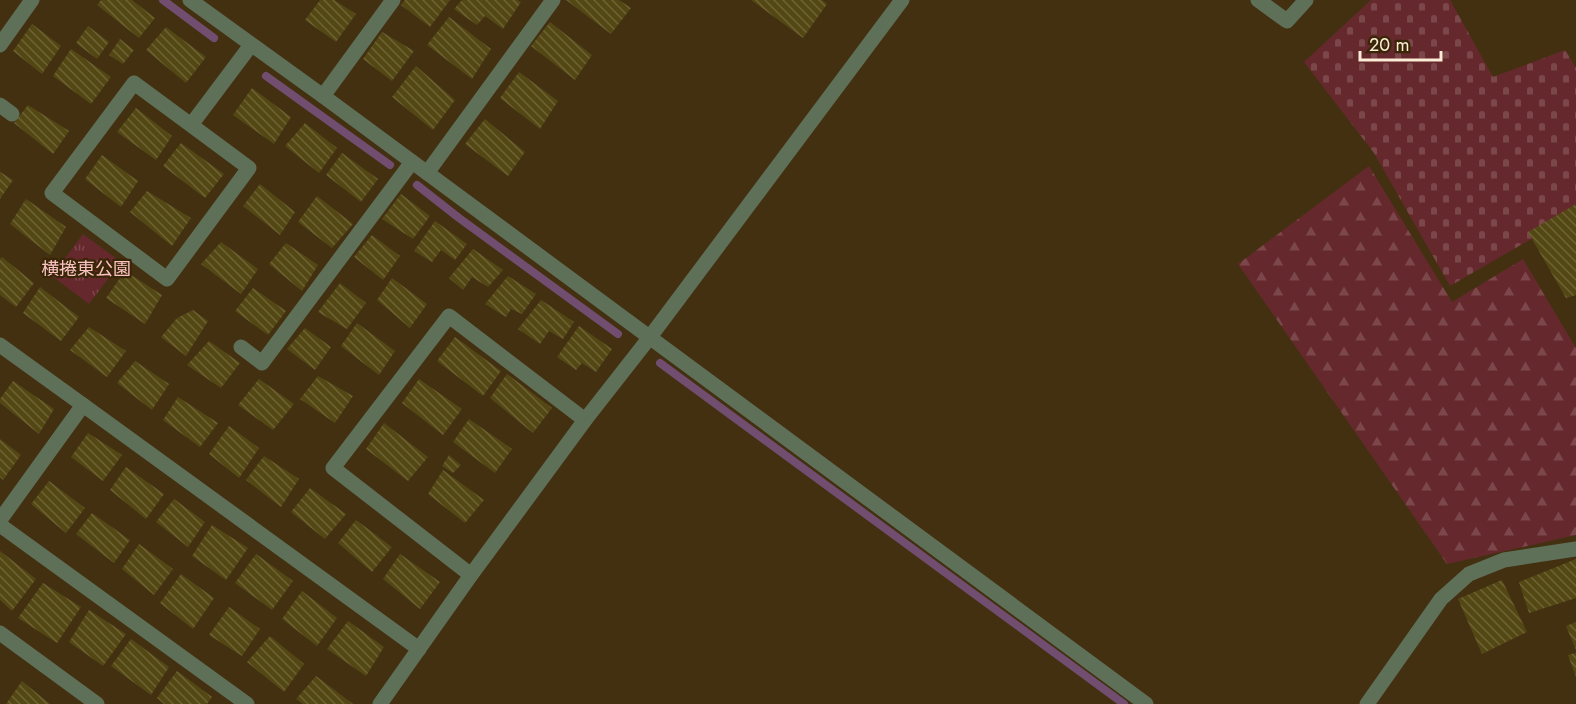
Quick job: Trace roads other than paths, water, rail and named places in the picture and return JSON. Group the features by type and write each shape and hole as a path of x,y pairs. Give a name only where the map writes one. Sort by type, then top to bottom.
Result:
{"street":[{"path":"0,45 32,0"},
{"path":"190,0 1146,704"},
{"path":"323,96 393,0"},
{"path":"427,173 553,0"},
{"path":"380,704 585,420 650,338 902,0"},
{"path":"1258,0 1287,21 1306,0"},
{"path":"191,125 251,45"},
{"path":"134,83 191,125 249,168 167,279 52,193 134,83"},
{"path":"242,347 262,363 412,162"},
{"path":"471,575 333,468 450,316 585,420"},
{"path":"0,345 419,649"},
{"path":"83,405 0,523 247,704"},
{"path":"1367,704 1442,599 1469,574 1504,560 1576,549"},
{"path":"0,633 97,704"}],"waterway":[{"path":"163,0 214,38"},
{"path":"266,76 390,165"},
{"path":"417,185 618,334"},
{"path":"660,363 1124,704"}],"park label":[{"name":"横捲東公園","path":"86,269"}]}
